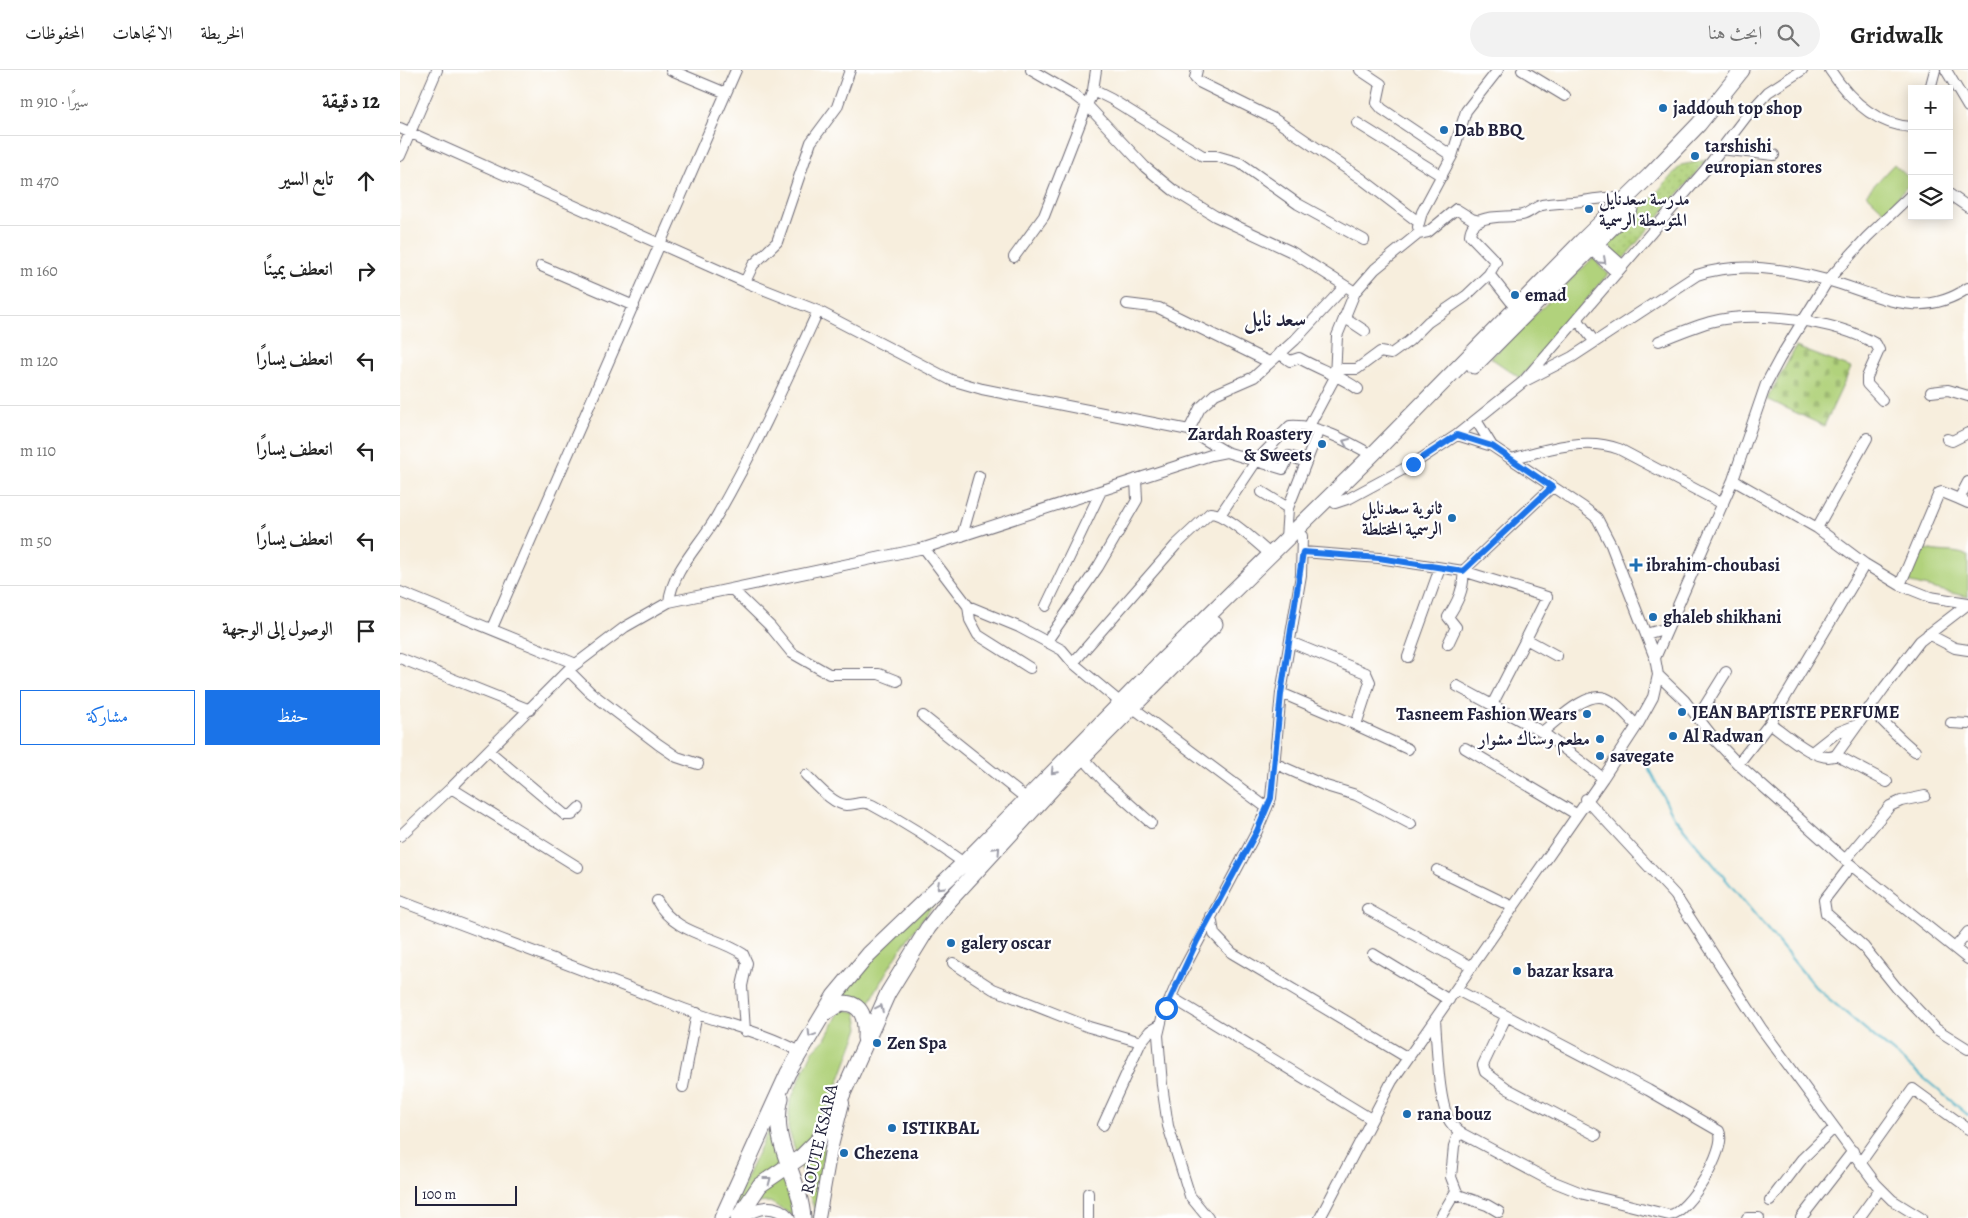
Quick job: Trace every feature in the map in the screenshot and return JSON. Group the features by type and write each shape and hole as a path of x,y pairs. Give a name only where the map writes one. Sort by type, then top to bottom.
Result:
{"highway":[{"path":"1127,705 1270,554 1335,503 1589,241 1626,199 1699,124 1742,70"},
{"path":"738,1218 756,1190 819,1139 854,1069 865,1039 888,993 933,922 949,901 1079,754 1516,308 1695,143 1753,70"},
{"path":"722,1218 788,1073 841,986 869,954 964,863 1027,799 1079,754"},
{"path":"822,1016 835,1005 852,1004 864,1015 865,1039"},
{"path":"788,1073 780,1103 778,1122 780,1140 800,1199 803,1218"}],"main road":[{"name":"ROUTE KSARA","path":"819,1218 836,1130 854,1069"},
{"name":"ROUTE KSARA","path":"742,1218 757,1209 769,1207 780,1211 788,1218"}],"street":[{"path":"400,156 437,70"},
{"path":"671,70 726,93"},
{"path":"492,628 736,70"},
{"path":"745,282 753,265 777,242 811,142 837,107 850,70"},
{"path":"1031,70 1074,95 1087,105 1145,167 1173,190 1215,216 1292,252 1355,292"},
{"path":"1014,257 1044,216 1087,105 1096,70"},
{"path":"1197,70 1194,78 1199,82 1274,119 1362,179 1417,221"},
{"path":"1360,70 1381,84 1377,103 1382,108 1452,156"},
{"path":"1418,234 1417,221 1452,156 1466,111 1498,70"},
{"path":"1522,70 1565,96"},
{"path":"1780,70 1781,82"},
{"path":"1335,503 1350,498 1413,464 1457,435 1523,382 1706,169 1748,114 1781,82 1802,70"},
{"path":"1830,70 1866,110 1889,123 1908,126"},
{"path":"1931,85 1936,70"},
{"path":"1946,70 1968,107"},
{"path":"1092,90 1111,99 1203,156 1216,156 1240,163 1298,204 1364,240"},
{"path":"1357,123 1378,134 1442,176"},
{"path":"400,128 745,282 818,310 941,375 962,384 1189,430 1226,452 1284,468 1289,456 1306,462"},
{"path":"1720,149 1774,155"},
{"path":"1335,373 1357,370 1380,352 1391,354 1409,341 1428,322 1466,296 1489,274 1496,262 1470,236 1472,229 1480,221 1498,216 1520,216 1547,204 1606,196 1626,199"},
{"path":"1953,197 1968,207"},
{"path":"1655,658 1733,480 1766,384 1828,280 1867,237 1908,198"},
{"path":"1208,1218 1190,1196 1168,1126 1158,1035 1171,997 1267,808 1273,790 1281,694 1303,552 1294,535 1288,508 1306,462 1313,430 1335,373 1335,346 1344,317 1355,292 1375,269 1418,234 1428,232 1456,209 1472,219 1480,221"},
{"path":"1589,241 1620,270"},
{"path":"541,266 634,306"},
{"path":"1523,382 1558,366 1696,275 1716,269 1731,266 1762,268 1828,280 1872,296 1919,305 1944,301 1968,288"},
{"path":"1489,274 1516,308"},
{"path":"1189,430 1200,408 1215,394 1246,382 1299,336 1345,286"},
{"path":"1127,304 1159,308 1269,362"},
{"path":"669,602 673,583 715,520 769,417 818,310"},
{"path":"1344,317 1365,331"},
{"path":"1578,319 1594,341"},
{"path":"1659,341 1710,322 1728,319 1804,320 1855,334 1876,344 1879,350 1867,377 1866,384 1882,400"},
{"path":"1279,353 1290,361 1299,358 1335,373 1358,389"},
{"path":"1931,392 1948,390 1968,396"},
{"path":"1476,420 1492,446"},
{"path":"1220,515 1257,460 1288,428 1313,430 1346,442 1372,455"},
{"path":"1947,439 1952,441 1968,433"},
{"path":"1320,1218 1392,1081 1638,726 1653,697 1658,676 1655,658 1617,558 1601,525 1591,513 1492,446 1457,435"},
{"path":"1817,528 1867,438"},
{"path":"1511,459 1580,444 1601,444 1618,449 1722,504"},
{"path":"400,836 452,788 572,667 625,627 669,602 733,590 924,548 1136,479 1226,452"},
{"path":"962,536 979,476"},
{"path":"1047,641 1098,567 1137,500 1136,479"},
{"path":"1733,480 1817,528 1865,564 1900,585 1930,597 1968,604"},
{"path":"1900,585 1940,492 1963,501 1968,482"},
{"path":"1463,571 1552,487"},
{"path":"1046,606 1101,491"},
{"path":"1262,492 1288,508"},
{"path":"1073,663 1176,545 1210,513 1220,515 1270,554"},
{"path":"924,548 968,606 1047,641 1062,650 1073,663 1127,705 1267,808"},
{"path":"1303,552 1379,558 1463,571 1547,597 1492,705"},
{"path":"1738,764 1770,723 1865,564"},
{"path":"1408,657 1440,568"},
{"path":"1448,644 1456,627 1448,617 1459,600 1464,578 1463,571"},
{"path":"733,590 770,626 792,652 829,674 879,674 897,681"},
{"path":"400,592 492,628 572,667 590,692 677,757 698,764"},
{"path":"1770,723 1812,752 1829,758 1836,755 1912,650 1928,634 1968,604"},
{"path":"968,606 970,620 978,636 1030,668"},
{"path":"1646,634 1667,628"},
{"path":"1928,634 1955,648 1968,650"},
{"path":"1526,640 1557,656"},
{"path":"1290,642 1330,657 1368,675 1370,682 1356,725"},
{"path":"400,658 530,710"},
{"path":"1698,717 1726,672"},
{"path":"1658,676 1698,717 1716,741 1738,764 1848,862 1968,959"},
{"path":"1457,686 1542,732 1603,778"},
{"path":"1281,694 1408,749"},
{"path":"1542,732 1584,700 1593,696 1606,698 1617,705 1638,726"},
{"path":"1869,708 1901,740 1915,750"},
{"path":"922,716 1027,799"},
{"path":"1951,723 1968,724"},
{"path":"1812,752 1836,734 1858,724"},
{"path":"1465,748 1576,814"},
{"path":"489,750 565,815 572,815 580,808"},
{"path":"1079,754 1106,783 1151,823"},
{"path":"1836,755 1887,782"},
{"path":"1274,763 1326,786 1356,795 1410,824"},
{"path":"806,775 836,800 848,805 862,802 871,804 901,821 964,863"},
{"path":"452,788 578,867"},
{"path":"1925,796 1902,800 1890,806 1848,862 1824,900 1826,912 1864,947 1896,987 1936,1029 1968,1049"},
{"path":"1586,799 1675,895 1761,1028 1880,1189 1898,1205 1921,1218"},
{"path":"1437,870 1513,907"},
{"path":"400,901 800,1052"},
{"path":"657,901 669,918 711,941 743,954 747,963 742,986 746,1031"},
{"path":"1367,909 1472,967"},
{"path":"1211,915 1214,934 1232,953 1408,1058"},
{"path":"1955,948 1968,932"},
{"path":"1373,954 1449,1000"},
{"path":"953,963 993,989 1089,1027 1141,1042"},
{"path":"1436,1020 1438,1064 1444,1102 1449,1122 1459,1132 1502,1156 1577,1191 1668,1215 1682,1210 1693,1195 1719,1150 1721,1135 1719,1131 1706,1122 1456,990"},
{"path":"1171,997 1371,1119"},
{"path":"683,1087 697,1013"},
{"path":"1506,1017 1483,1065 1485,1072 1508,1089 1596,1135"},
{"path":"1103,1125 1141,1042 1150,1031 1160,1025"},
{"path":"1855,1155 1863,1159 1913,1088 1968,1129"},
{"path":"1770,1201 1802,1159 1834,1128"},
{"path":"1459,1132 1454,1146 1450,1177 1456,1191 1458,1195 1487,1205 1499,1212"},
{"path":"1801,1218 1855,1155"},
{"path":"1859,1218 1880,1189"},
{"path":"1440,1218 1456,1191"},
{"path":"1088,1193 1088,1218"},
{"path":"1747,1218 1759,1218"}],"green space":[{"path":"1707,160 1623,259 1614,254 1608,243 1629,217 1652,198 1681,165"},
{"path":"1894,164 1908,177 1908,186 1885,212 1866,194"},
{"path":"1593,258 1608,274 1520,378 1491,358"},
{"path":"1796,347 1851,368 1824,426 1767,399"},
{"path":"1924,548 1968,556 1968,597 1907,582"},
{"path":"957,878 907,940 866,1009 839,997 871,957"},
{"path":"841,1009 856,1012 859,1028 825,1113 811,1138 796,1153 788,1128 790,1101 812,1052 825,1039"},
{"path":"771,1125 774,1146 781,1164 732,1218 727,1218"},
{"path":"825,1139 816,1214 799,1164"},
{"path":"785,1171 797,1218 770,1202 755,1203 752,1200"}],"waterway":[{"path":"1641,754 1674,817 1816,988 1968,1115"}],"place":[{"name":"jaddouh top shop","path":"1663,108"},
{"name":"Dab BBQ","path":"1444,130"},
{"name":"tarshishi europian stores","path":"1695,156"},
{"name":"مدرسة سعدنايل المتوسطة الرسمية","path":"1589,209"},
{"name":"emad","path":"1515,295"},
{"name":"Zardah Roastery & Sweets","path":"1322,444"},
{"name":"ثانوية سعدنايل الرسمية المختلطة","path":"1452,518"},
{"name":"ibrahim-choubasi","path":"1636,565"},
{"name":"ghaleb shikhani","path":"1653,617"},
{"name":"JEAN BAPTISTE PERFUME","path":"1682,712"},
{"name":"Tasneem Fashion Wears","path":"1587,714"},
{"name":"Al Radwan","path":"1673,736"},
{"name":"مطعم وسناك مشوار","path":"1600,739"},
{"name":"savegate","path":"1600,756"},
{"name":"galery oscar","path":"951,943"},
{"name":"bazar ksara","path":"1517,971"},
{"name":"Zen Spa","path":"877,1043"},
{"name":"rana bouz","path":"1407,1114"},
{"name":"ISTIKBAL","path":"892,1128"},
{"name":"Chezena","path":"844,1153"}],"district":[{"name":"سعد نايل","path":"1275,319"}],"route":[{"path":"1166,1008 1197,941 1257,831 1271,798 1281,694 1301,575 1303,552 1379,558 1463,571 1552,487 1492,446 1457,435 1413,464"}]}
